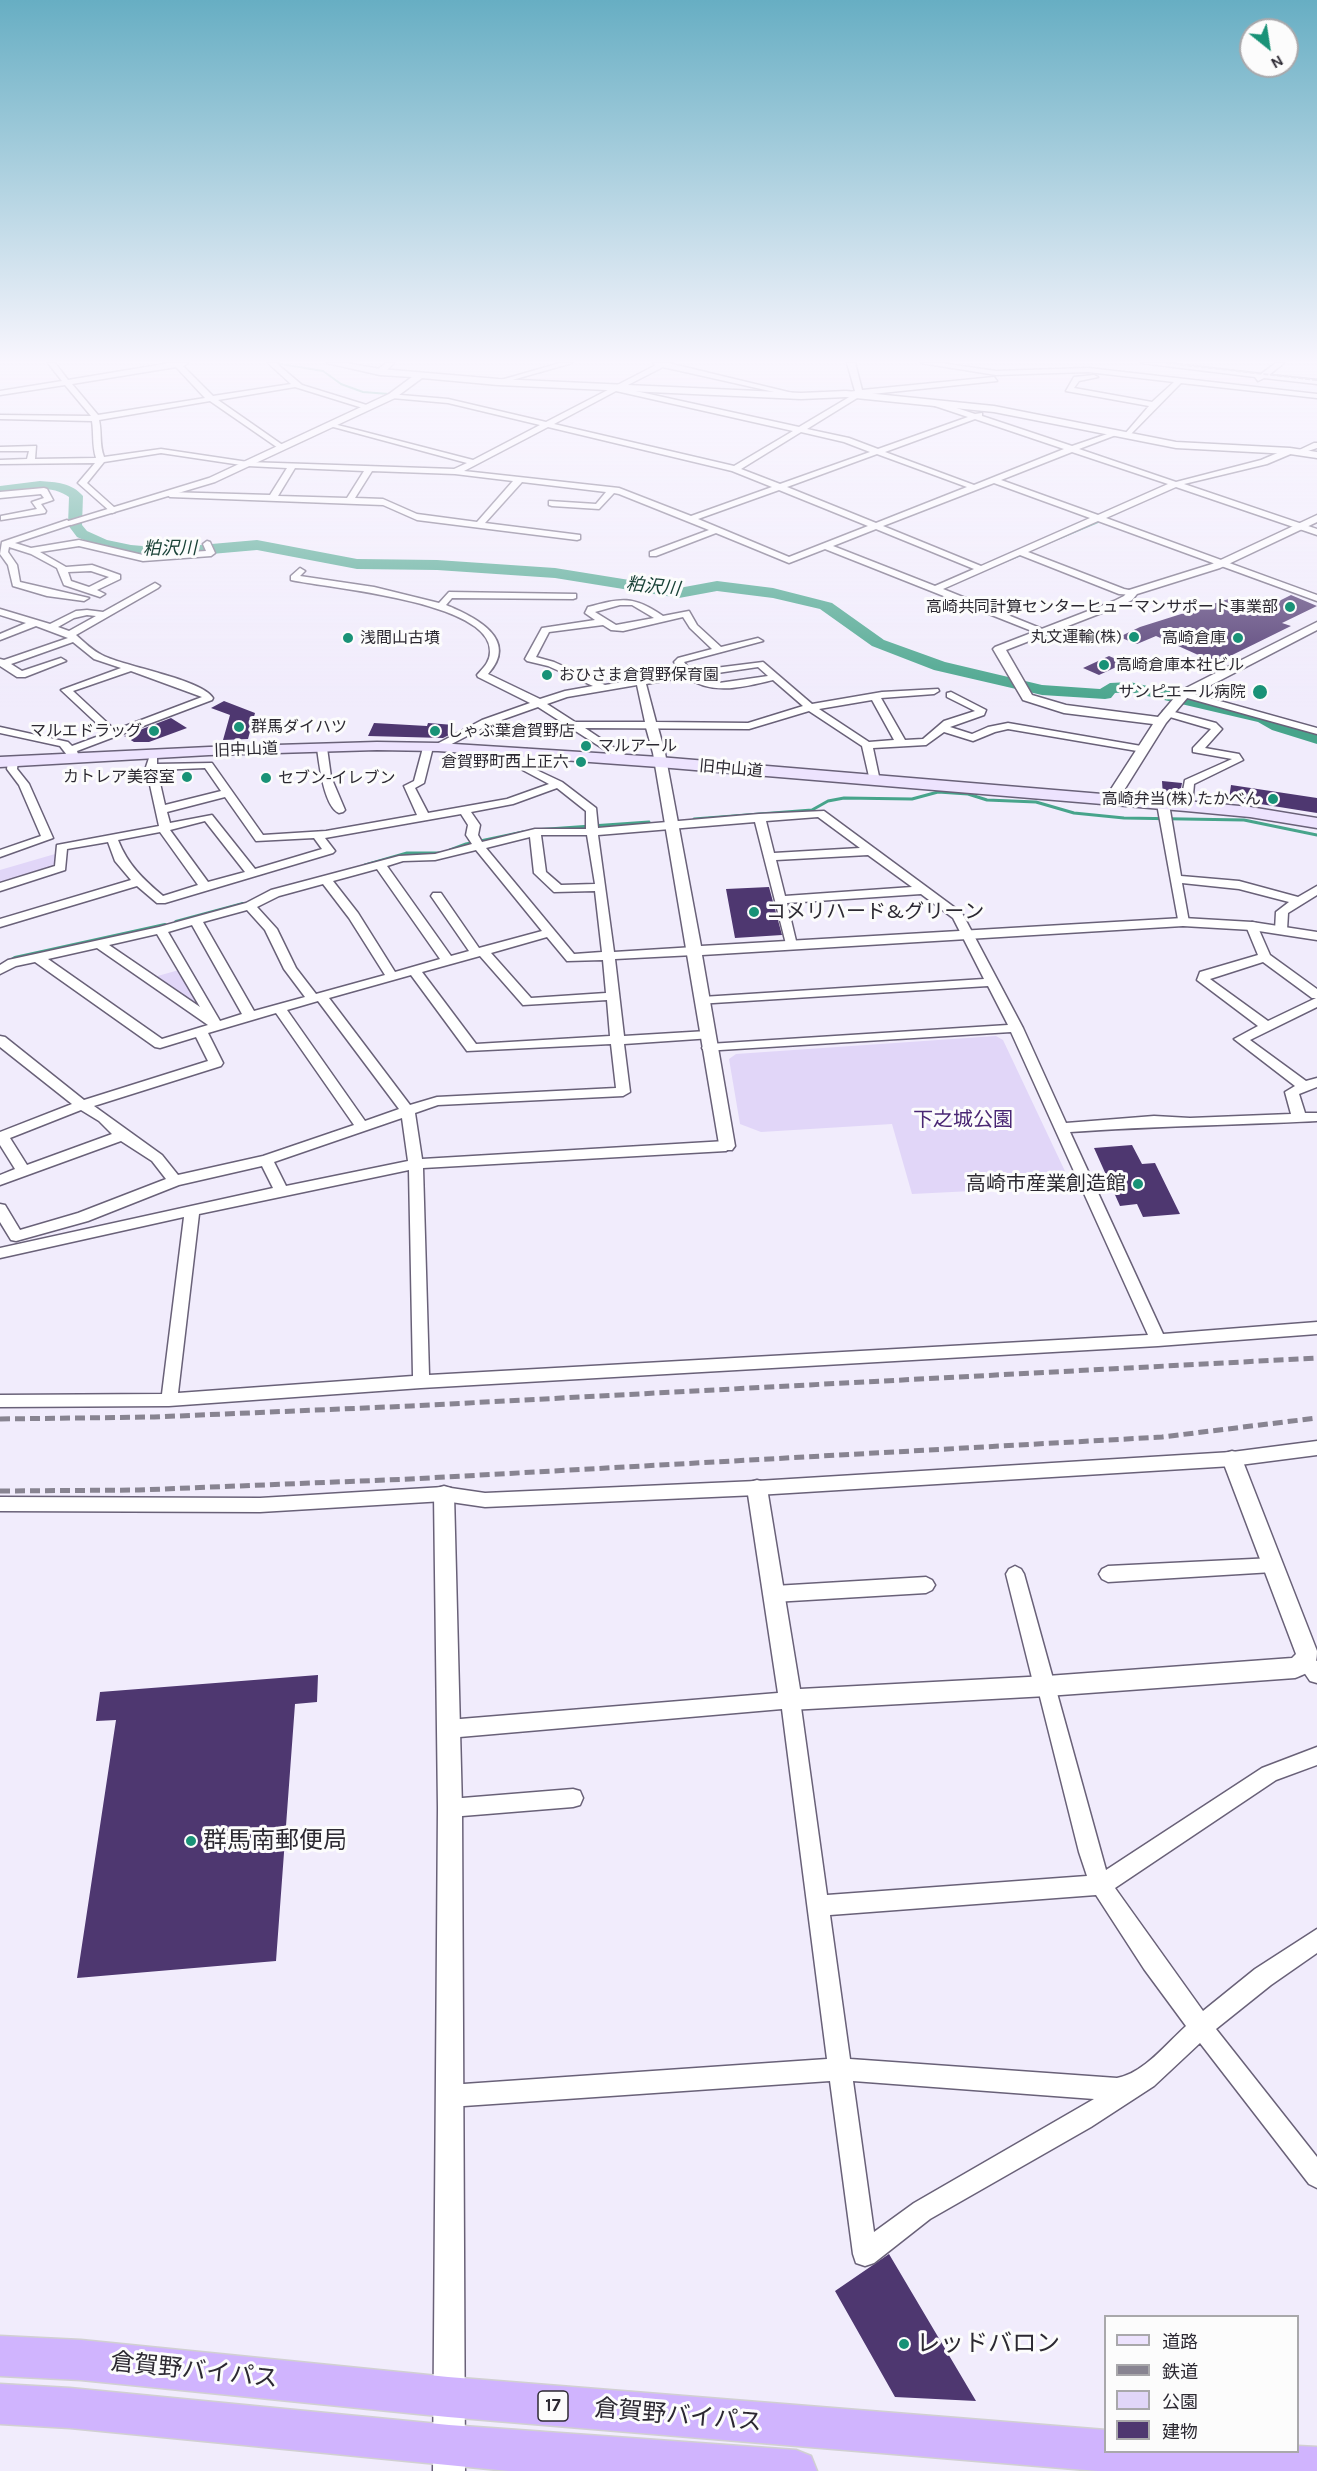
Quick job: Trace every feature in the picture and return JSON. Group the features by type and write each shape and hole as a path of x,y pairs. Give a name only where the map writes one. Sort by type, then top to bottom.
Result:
{"highway":[{"name":"倉賀野バイパス","path":"0,2356 81,2360 448,2397 1104,2451"},
{"path":"0,2404 81,2409 394,2439 449,2458 796,2471"},
{"path":"1135,2453 1317,2468"}],"main road":[{"name":"旧中山道","path":"7,761 72,754 153,760 322,748 433,746 659,762 1111,800 1164,814 1186,806 1250,812 1317,823"}],"street":[{"path":"86,478 82,483 112,510"},
{"path":"2,545 16,532 83,519 216,478"},
{"path":"272,498 285,478"},
{"path":"349,501 363,478"},
{"path":"505,478 628,493 783,560 789,560 997,478"},
{"path":"756,478 982,569"},
{"path":"691,519 806,478"},
{"path":"950,478 973,487"},
{"path":"1159,478 1317,532"},
{"path":"933,590 1176,484 1199,478"},
{"path":"479,525 519,480"},
{"path":"993,480 1317,598"},
{"path":"552,503 599,506 612,490"},
{"path":"0,495 44,491 49,500 36,502 42,512 2,516"},
{"path":"170,494 389,503 410,516 577,537"},
{"path":"2,516 16,532"},
{"path":"1020,552 1122,592 1131,593 1220,564 1317,518"},
{"path":"64,524 70,538 79,543 131,556 158,558 210,554 207,544"},
{"path":"653,554 716,530"},
{"path":"2,545 34,550 79,543"},
{"path":"2,545 3,552 11,560 15,570 14,581 24,587 91,594 117,577 92,568 63,570"},
{"path":"826,546 1042,632"},
{"path":"34,550 39,556 55,563 63,570 67,583 91,594"},
{"path":"300,571 294,578 401,595 441,606 477,623 492,638 496,652 494,660 482,675 541,704 627,761"},
{"path":"1,663 72,637 103,615 155,586"},
{"path":"8,596 24,587"},
{"path":"1131,593 1128,598 1118,603 999,650 1022,685 1027,697 1045,704 1064,709 1164,717 1212,725 1217,729 1197,750 1235,756 1238,760 1189,782 1186,806"},
{"path":"441,606 449,595 573,596"},
{"path":"660,618 640,603 624,601 591,609 590,613 614,628 623,628 686,613 693,626 719,651"},
{"path":"0,612 51,627 72,637 97,657 190,688 208,698 114,734 72,754 64,744 0,730"},
{"path":"51,627 78,612 103,615"},
{"path":"602,687 562,668 530,659 545,630 605,622"},
{"path":"0,637 34,623"},
{"path":"1111,800 1164,717 1181,698 1317,626"},
{"path":"758,641 679,662 700,684 723,687 776,677"},
{"path":"1,663 21,675 61,661"},
{"path":"423,815 409,786 419,783 433,746 486,722 565,694 760,664 810,707 867,746 926,742 948,723 980,713 981,710 951,695"},
{"path":"114,734 66,690 131,668"},
{"path":"0,1253 192,1210 416,1164 726,1146 659,753 641,682"},
{"path":"575,725 748,726 810,707 875,696 934,691"},
{"path":"875,696 901,743"},
{"path":"1181,698 1317,731"},
{"path":"942,728 973,738 992,729 1008,726 1143,749"},
{"path":"867,746 875,781"},
{"path":"322,748 326,777 339,810"},
{"path":"2,1218 16,1236 83,1217 175,1181 266,1160 437,1101 623,1092 601,887 592,831 592,810 558,784 522,767 527,752"},
{"path":"205,887 164,829 153,760 208,765 260,839 317,835 509,802 558,784"},
{"path":"7,761 24,784 47,838 56,844 164,829 208,817 253,874"},
{"path":"161,810 227,793"},
{"path":"464,810 474,825 472,835 478,845 497,865 548,933 571,958 1183,922 1252,926 1317,936"},
{"path":"0,970 12,963 161,930 250,906 275,893 403,858 435,857 536,832 592,831 820,813 958,916 1016,1028 1158,1340"},
{"path":"1164,814 1183,922"},
{"path":"759,817 791,945"},
{"path":"536,832 540,873 558,889 601,887"},
{"path":"108,836 121,861 139,882 161,900 329,851 317,835"},
{"path":"0,887 61,868 61,847 108,836"},
{"path":"0,854 47,838"},
{"path":"769,857 872,851"},
{"path":"380,864 448,961"},
{"path":"325,879 354,916 392,976"},
{"path":"1175,879 1239,885 1299,901"},
{"path":"0,923 139,882"},
{"path":"781,900 924,890"},
{"path":"1281,930 1282,912 1317,890"},
{"path":"437,896 479,952 528,1002 613,996"},
{"path":"250,906 271,929 290,969 317,997 408,1112 416,1164 421,1382"},
{"path":"195,920 250,1016"},
{"path":"1252,926 1265,957 1317,995"},
{"path":"161,930 217,1025"},
{"path":"37,957 160,1044 217,1025 548,933"},
{"path":"98,943 217,1025"},
{"path":"1265,957 1204,975 1203,980 1268,1026"},
{"path":"414,970 472,1048 618,1041 708,1042 1016,1028"},
{"path":"702,1001 991,982"},
{"path":"1311,1085 1240,1039 1317,1002"},
{"path":"279,1008 363,1128"},
{"path":"23,1170 2,1137 10,1131 82,1105 216,1063 200,1031"},
{"path":"0,1040 82,1105 104,1118 122,1135 157,1158 175,1181"},
{"path":"1299,1117 1292,1092 1311,1085"},
{"path":"1060,1128 1154,1121 1190,1123 1317,1116"},
{"path":"0,1180 122,1135"},
{"path":"266,1160 282,1192"},
{"path":"169,1400 192,1210"},
{"path":"0,1401 169,1400 421,1382 1158,1340 1317,1328"},
{"path":"0,1504 260,1505 444,1494 485,1500 757,1488 1232,1459 1317,1449"},
{"path":"448,1729 790,1700 1046,1686 1295,1668 1311,1669 1232,1459"},
{"path":"757,1488 790,1700 865,2254 922,2211 1083,2119 1146,2078 1201,2027 1263,1977 1317,1940"},
{"path":"444,1494 450,1808 449,2458"},
{"path":"1108,1574 1273,1565"},
{"path":"1015,1574 1089,1852 1101,1885 1152,1961 1317,2176"},
{"path":"774,1594 926,1585"},
{"path":"818,1906 1101,1885 1269,1774 1317,1756"},
{"path":"450,1808 573,1798"},
{"path":"449,2096 839,2069 1117,2089 1131,2087"}],"green space":[{"path":"55,854 57,865 53,868 0,885 0,870"},
{"path":"179,970 207,1014 154,977"},
{"name":"下之城公園","path":"996,1036 1003,1040 1072,1186 912,1194 892,1124 761,1132 740,1124 729,1059 736,1054"}],"building":[{"path":"1291,595 1317,606 1282,623 1291,626 1216,663 1156,636 1137,644 1119,637 1140,627 1235,597 1261,610"},
{"name":"高崎倉庫本社ビル","path":"1109,656 1125,663 1099,675 1083,668"},
{"name":"群馬ダイハツ","path":"224,701 255,713 248,739 223,740 230,715 211,708"},
{"name":"マルエドラッグ","path":"171,718 187,728 149,742 134,742 124,736"},
{"path":"374,723 454,725 449,735 443,738 368,736"},
{"path":"1162,781 1182,783 1179,798 1163,797"},
{"name":"高崎弁当(株) たかべん","path":"1231,785 1317,798 1317,813 1229,799"},
{"name":"コメリハード&グリーン","path":"769,887 782,935 735,938 726,889"},
{"name":"高崎市産業創造館","path":"1132,1145 1142,1164 1155,1163 1180,1214 1143,1217 1137,1204 1120,1206 1094,1148"},
{"name":"群馬南郵便局","path":"318,1675 317,1702 295,1704 276,1961 77,1978 116,1720 96,1721 100,1692"},
{"name":"レッドバロン","path":"889,2254 976,2401 895,2397 835,2291"}],"waterway":[{"name":"粕沢川","path":"0,490 51,486 70,491 76,496 75,525 82,534 102,543 131,550 166,553 257,545 357,564 437,565 555,573 679,593 717,586 773,593 826,606 878,643 940,666 1042,690 1105,694 1110,688 1130,687 1264,718 1278,726 1317,739"},
{"path":"1048,543 1098,522"},
{"path":"999,564 1021,555"},
{"path":"694,819 812,810 828,801 844,798 912,799 938,792 968,794 987,800 1036,802 1074,813 1124,818 1244,820 1317,835"},
{"path":"534,830 649,822"},
{"path":"450,850 466,844 523,832"},
{"path":"365,865 407,853 442,853"},
{"path":"176,922 243,904 237,906"},
{"path":"0,967 15,958 165,925"}],"railway":[{"path":"0,1419 154,1417 411,1406 1317,1358"},
{"path":"0,1491 139,1490 410,1479 1162,1437 1317,1418"}],"place":[{"name":"高崎共同計算センターヒューマンサポート事業部","path":"1290,607"},
{"name":"丸文運輸(株)","path":"1134,637"},
{"name":"浅間山古墳","path":"348,638"},
{"name":"高崎倉庫","path":"1238,638"},
{"name":"高崎倉庫本社ビル","path":"1104,665"},
{"name":"おひさま倉賀野保育園","path":"547,675"},
{"name":"サンピエール病院","path":"1260,692"},
{"name":"群馬ダイハツ","path":"239,727"},
{"name":"マルエドラッグ","path":"154,731"},
{"name":"しゃぶ葉倉賀野店","path":"435,731"},
{"name":"マルアール","path":"586,746"},
{"name":"倉賀野町西上正六","path":"581,762"},
{"name":"カトレア美容室","path":"187,777"},
{"name":"セブン-イレブン","path":"266,778"},
{"name":"高崎弁当(株) たかべん","path":"1273,799"},
{"name":"コメリハード&グリーン","path":"754,912"},
{"name":"高崎市産業創造館","path":"1138,1184"},
{"name":"群馬南郵便局","path":"191,1841"},
{"name":"レッドバロン","path":"904,2344"}]}
